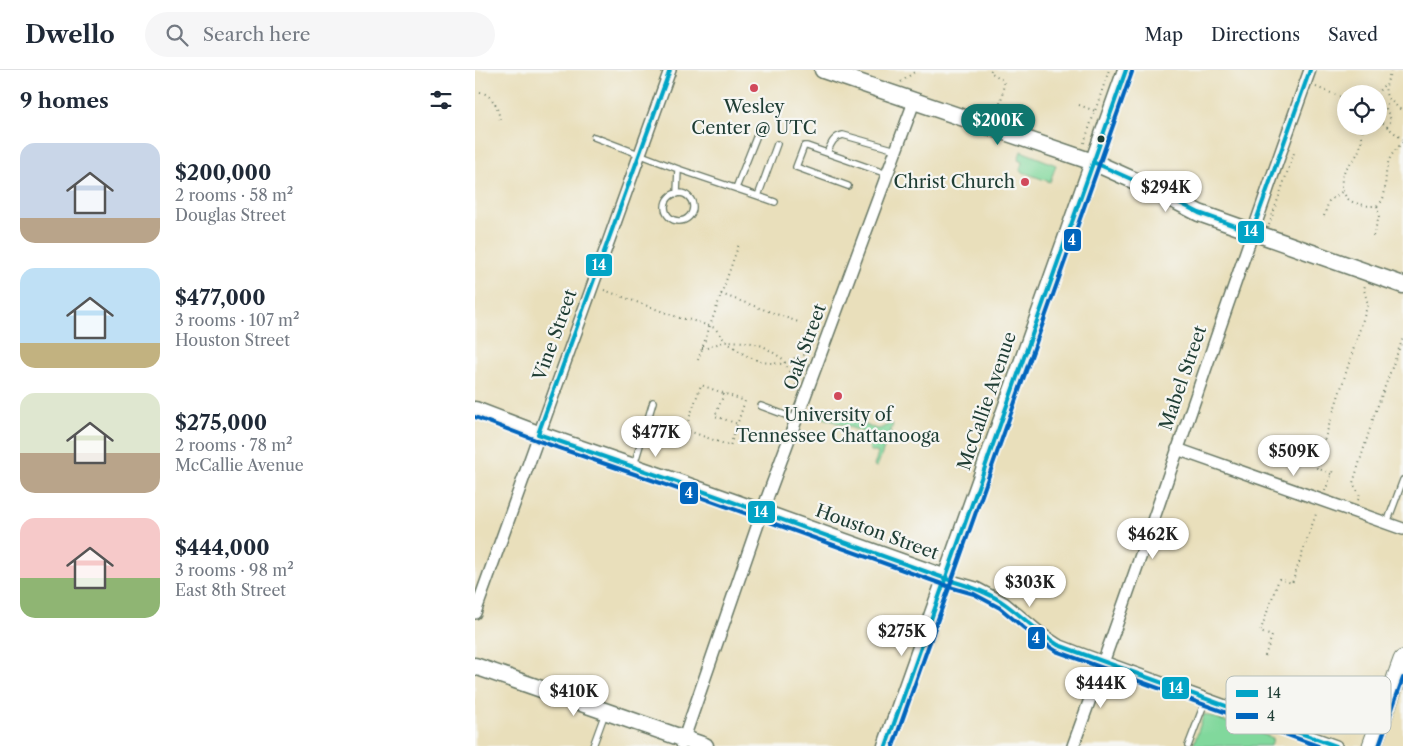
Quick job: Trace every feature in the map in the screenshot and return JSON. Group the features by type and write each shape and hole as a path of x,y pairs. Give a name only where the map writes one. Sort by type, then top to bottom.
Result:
{"main road":[{"path":"1391,693 1403,660"},
{"path":"1372,746 1376,734"}],"street":[{"name":"Vine Street","path":"475,613 669,70"},
{"name":"McCallie Avenue","path":"887,746 1126,70"},
{"name":"Mabel Street","path":"1310,70 1177,449 1403,529"},
{"path":"828,71 1093,162 1151,188 1199,213 1403,285"},
{"name":"Oak Street","path":"682,742 762,512 914,102"},
{"name":"Houston Street","path":"475,410 976,588 1004,603 1040,633 1059,645 1226,706"},
{"path":"1073,746 1177,449"},
{"path":"475,666 606,711 682,742 705,746"},
{"name":"Houston Street","path":"1304,734 1337,746"}],"lane":[{"path":"736,188 757,134"},
{"path":"827,153 836,136 843,134 896,150"},
{"path":"593,137 678,169 775,202"},
{"path":"758,196 777,144"},
{"path":"847,186 796,167 804,146 887,174"},
{"path":"677,194 678,169"},
{"path":"677,194 689,197 693,206 691,215 684,220 674,220 667,214 666,206 669,198 677,194"},
{"path":"634,467 653,402"},
{"path":"761,406 796,419"},
{"path":"1387,524 1403,480"},
{"path":"1188,746 1206,699"},
{"path":"593,746 606,711"}],"path":[{"path":"897,86 917,70"},
{"path":"991,70 990,72 1004,83 1001,101 992,128"},
{"path":"1082,147 1109,70"},
{"path":"1391,70 1385,94 1403,112"},
{"path":"1384,85 1387,81"},
{"path":"1316,87 1337,95"},
{"path":"480,92 485,93 491,98 500,120"},
{"path":"1387,104 1388,98"},
{"path":"1079,105 1095,111"},
{"path":"1362,135 1361,146 1357,156 1344,172 1342,178 1344,195 1352,202 1367,206 1377,204 1383,200 1389,159 1403,141 1387,127 1391,120 1387,111"},
{"path":"1270,228 1269,224 1294,151"},
{"path":"1324,216 1329,201 1343,190"},
{"path":"1373,236 1379,218 1377,204"},
{"path":"698,360 739,244"},
{"path":"1331,474 1316,466 1368,304 1364,290 1366,282"},
{"path":"592,286 717,330 725,342 755,360 786,364 795,358 808,354 819,358"},
{"path":"721,294 801,323"},
{"path":"1354,512 1359,496 1353,483 1403,338"},
{"path":"702,348 725,342 756,343 769,349 783,360 796,387 807,391"},
{"path":"649,416 685,430 730,446 745,401 701,385 685,430"},
{"path":"724,393 715,416 738,424"},
{"path":"1327,487 1333,468"},
{"path":"1265,656 1272,636 1260,632 1263,623 1279,579 1292,583 1321,500"},
{"path":"1149,533 1186,545"}],"green space":[{"path":"1021,151 1056,165 1050,182 1020,171 1022,162 1018,160"},
{"path":"818,409 877,429 893,424 889,437 884,435 882,439 816,415"},
{"path":"872,438 886,443 877,467 874,466 878,453 871,451 869,448"},
{"path":"1204,714 1226,722 1226,734 1262,734 1273,738 1271,746 1193,746"}],"transit line":[{"name":"14","path":"670,70 538,434 981,591 1005,604 1058,645 1226,706"},
{"name":"14","path":"886,746 1126,70"},
{"name":"14","path":"1093,162 1151,188 1199,213 1252,232 1310,70"},
{"name":"4","path":"893,746 1132,72"},
{"name":"4","path":"475,417 974,594 1000,608 1036,638 1056,651 1226,713"},
{"name":"4","path":"1391,712 1403,678"},
{"name":"4","path":"1285,734 1318,746"},
{"name":"14","path":"1303,734 1336,746"},
{"name":"4","path":"1379,746 1383,734"}],"place":[{"name":"Wesley Center @ UTC","path":"754,88"},
{"name":"Christ Church","path":"1025,182"},
{"name":"University of Tennessee Chattanooga","path":"838,396"}]}
